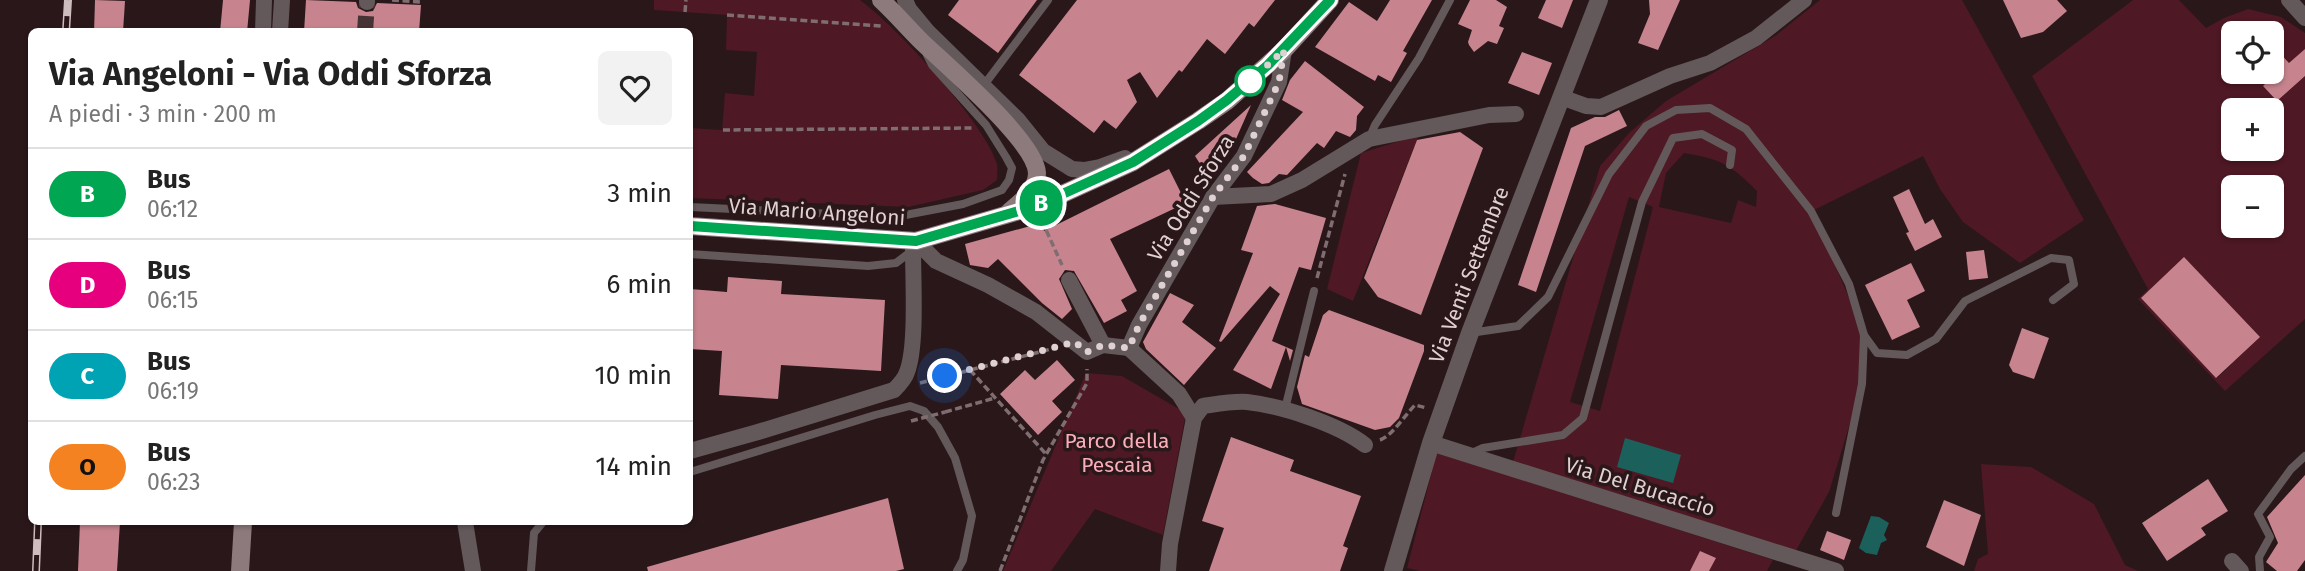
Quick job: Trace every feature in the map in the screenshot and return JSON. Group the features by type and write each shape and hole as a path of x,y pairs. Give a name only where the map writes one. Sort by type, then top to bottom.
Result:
{"main road":[{"path":"881,0 996,111 1034,161 1037,173 1035,185 1024,200 1005,216"},
{"name":"Via Mario Angeloni","path":"693,226 915,245 1036,206 1114,172 1148,153 1227,100 1284,50 1330,0"},
{"path":"240,571 243,525"}],"street":[{"path":"263,28 264,0"},
{"path":"280,28 282,0"},
{"path":"905,0 928,32 1018,120 1043,151 1072,169 1084,170 1148,153"},
{"name":"Via Venti Settembre","path":"1393,571 1431,443 1470,333 1599,0"},
{"path":"1561,97 1586,106 1601,107 1670,76 1710,62 1756,38 1804,0"},
{"path":"2289,0 2305,18"},
{"name":"Via Oddi Sforza","path":"1129,348 1139,325 1213,197 1244,156 1279,82 1284,50"},
{"path":"1213,197 1271,194 1302,180 1368,139 1489,115 1516,114"},
{"path":"915,245 936,261 988,285 1036,312 1081,347 1103,345 1129,348 1199,412"},
{"path":"693,450 894,390 908,372 912,342 915,245"},
{"path":"1069,280 1103,345"},
{"path":"1199,412 1245,402 1285,409 1350,433 1365,445"},
{"path":"1168,571 1170,544 1199,412"},
{"name":"Via Del Bucaccio","path":"1431,443 1836,571"},
{"path":"465,525 473,571"}],"lane":[{"path":"984,85 1048,0"},
{"path":"1368,139 1419,58 1450,0"},
{"path":"693,207 895,217 963,204 1002,190 1009,180 1012,168 986,125 932,65 921,41"},
{"path":"1470,333 1518,326 1548,297 1609,174 1646,126 1676,110 1710,108 1746,129 1811,211 1849,284 1864,335 1861,394 1836,513"},
{"path":"1467,455 1483,448 1563,435 1583,418 1642,202 1673,138 1702,134 1732,150 1730,165"},
{"path":"839,237 841,215"},
{"path":"693,254 868,266 896,263 915,245"},
{"path":"1864,335 1877,353 1907,355 1936,339 1965,301 2051,258 2068,260 2074,284 2053,300"},
{"path":"1285,409 1314,290"},
{"path":"693,471 909,406 924,411 938,427 955,458 972,516 963,560 957,571"},
{"path":"2260,571 2259,557 2270,537 2258,514 2291,469 2305,457"},
{"path":"531,571 534,533 541,525"}],"path":[{"path":"392,0 421,2"},
{"path":"685,1 685,12"},
{"path":"727,15 876,24 886,28"},
{"path":"723,130 979,128"},
{"path":"1314,290 1341,188"},
{"path":"1041,219 1069,280"},
{"path":"894,390 970,370 1081,347 1087,383 1046,454 1000,571"},
{"path":"970,370 1046,454"},
{"path":"911,421 995,398"},
{"path":"1365,445 1387,438 1415,405 1443,410"}],"green space":[{"path":"654,0 860,0 916,52 975,124 997,164 997,180 983,190 908,207 693,198 693,128 722,130 725,93 754,96 757,52 726,50 727,15 654,10"},
{"path":"1820,0 1962,0 2084,220 2020,263 1963,222 1940,189 1923,156 1812,211 1861,326 1862,384 1829,492 1794,554 1513,462 1600,166 1630,132 1666,101 1775,36","holes":["1684,153 1717,161 1732,169 1757,191 1756,207 1738,200 1731,223 1659,207 1666,173","1629,197 1653,207 1600,411 1570,402"]},
{"path":"2133,0 2179,0 2206,28 2224,18 2248,9 2281,17 2305,33 2305,60 2289,63 2284,57 2284,21 2221,21 2221,84 2265,84 2263,86 2274,98 2221,98 2221,161 2284,161 2284,98 2280,98 2305,76 2305,319 2225,391 2138,299 2148,289 2032,76","holes":["2184,258 2259,337 2217,378 2141,298"]},
{"path":"1419,135 1353,301 1327,289 1361,153"},
{"name":"Parco della Pescaia","path":"1086,373 1122,376 1186,413 1163,535 1095,509 1051,571 1003,571"},
{"path":"1437,452 1773,560 1767,571 1420,571 1407,568"},
{"path":"1981,464 2031,467 2094,504 2125,565 2138,571 1974,571 1978,559 1988,554"}],"water":[{"path":"1625,438 1681,455 1673,483 1617,467"},
{"path":"1871,516 1889,523 1884,535 1887,540 1881,543 1877,555 1866,553 1859,548"}],"building":[{"path":"95,0 125,1 123,28 94,28"},
{"path":"223,0 250,0 247,28 220,28"},
{"path":"306,0 356,2 358,8 366,12 373,11 377,3 421,5 419,28 304,28"},
{"path":"959,0 1037,0 998,53 948,15"},
{"path":"1077,0 1275,0 1254,27 1249,23 1225,54 1207,39 1182,72 1179,70 1157,98 1140,72 1127,80 1137,102 1116,129 1104,120 1094,133 1019,75"},
{"path":"1390,0 1432,0 1403,51 1407,53 1391,82 1378,75 1375,81 1315,47 1349,2 1377,21"},
{"path":"1470,0 1496,0 1507,7 1499,26 1504,28 1497,44 1488,41 1474,52 1468,42 1472,30 1458,24"},
{"path":"1546,0 1573,0 1562,28 1538,18"},
{"path":"1649,0 1680,0 1658,50 1638,43 1650,14"},
{"path":"2003,0 2057,0 2067,11 2043,32 2021,38"},
{"path":"2305,49 2305,76 2280,98 2274,98 2263,86 2284,84 2284,57 2289,63"},
{"path":"1522,52 1552,63 1539,95 1508,83"},
{"path":"1305,61 1364,107 1357,116 1356,130 1350,137 1336,131 1324,148 1317,143 1287,175 1279,174 1269,183 1262,184 1247,172 1303,112 1282,100 1290,80"},
{"path":"1251,105 1228,157 1211,181 1195,156"},
{"path":"1619,110 1627,126 1585,146 1536,292 1518,285 1571,128"},
{"path":"1460,132 1483,148 1421,315 1378,297 1364,278 1417,140"},
{"path":"1169,169 1186,203 1110,239 1137,291 1121,300 1127,311 1104,323 1074,271 1065,270 1059,279 1072,309 1062,319 998,259 988,268 970,265 965,244 1041,223 1044,231"},
{"path":"1909,189 1925,224 1933,219 1942,237 1915,251 1893,197"},
{"path":"1275,204 1326,218 1311,270 1299,267 1272,341 1286,347 1271,389 1233,370 1280,294 1270,286 1221,342 1219,341 1253,253 1241,250 1257,206"},
{"path":"1984,250 1988,278 1969,280 1966,252"},
{"path":"2184,257 2260,337 2216,378 2141,298"},
{"path":"1911,263 1925,291 1907,300 1920,327 1892,340 1865,285"},
{"path":"728,277 782,281 781,294 885,300 881,371 781,365 778,399 719,395 722,351 693,349 693,289 727,292"},
{"path":"1170,293 1194,305 1182,322 1216,348 1184,385 1146,349 1143,342"},
{"path":"1329,310 1424,345 1399,418 1390,427 1375,430 1302,404 1297,387 1305,355 1309,357 1323,315"},
{"path":"2022,328 2049,338 2034,379 2013,372 2009,365"},
{"path":"1286,347 1293,350 1290,361"},
{"path":"1057,360 1075,380 1052,401 1062,412 1038,435 1000,394 1025,370 1035,380"},
{"path":"1231,437 1294,460 1290,471 1361,496 1343,546 1348,548 1340,571 1209,571 1224,528 1202,521"},
{"path":"2305,475 2305,560 2297,571 2277,571 2266,562 2278,543 2267,517"},
{"path":"2208,479 2228,511 2201,528 2206,535 2167,561 2142,523"},
{"path":"888,498 904,569 648,571 647,567"},
{"path":"1944,500 1981,515 1964,566 1926,547"},
{"path":"80,525 120,525 117,571 78,571"},
{"path":"1827,531 1851,540 1844,560 1820,550"},
{"path":"1700,551 1716,558 1709,571 1690,571"}],"tunnel":[{"path":"365,28 367,2"}],"railway":[{"path":"66,28 68,0"},
{"path":"36,571 38,525"}],"bus line":[{"name":"B","path":"693,226 916,241 1036,206 1114,172 1198,121 1268,65 1330,0"}],"route":[{"path":"945,376 1075,342 1087,352 1103,345 1129,348 1139,325 1213,197 1244,156 1279,82 1284,50 1250,81"}]}
